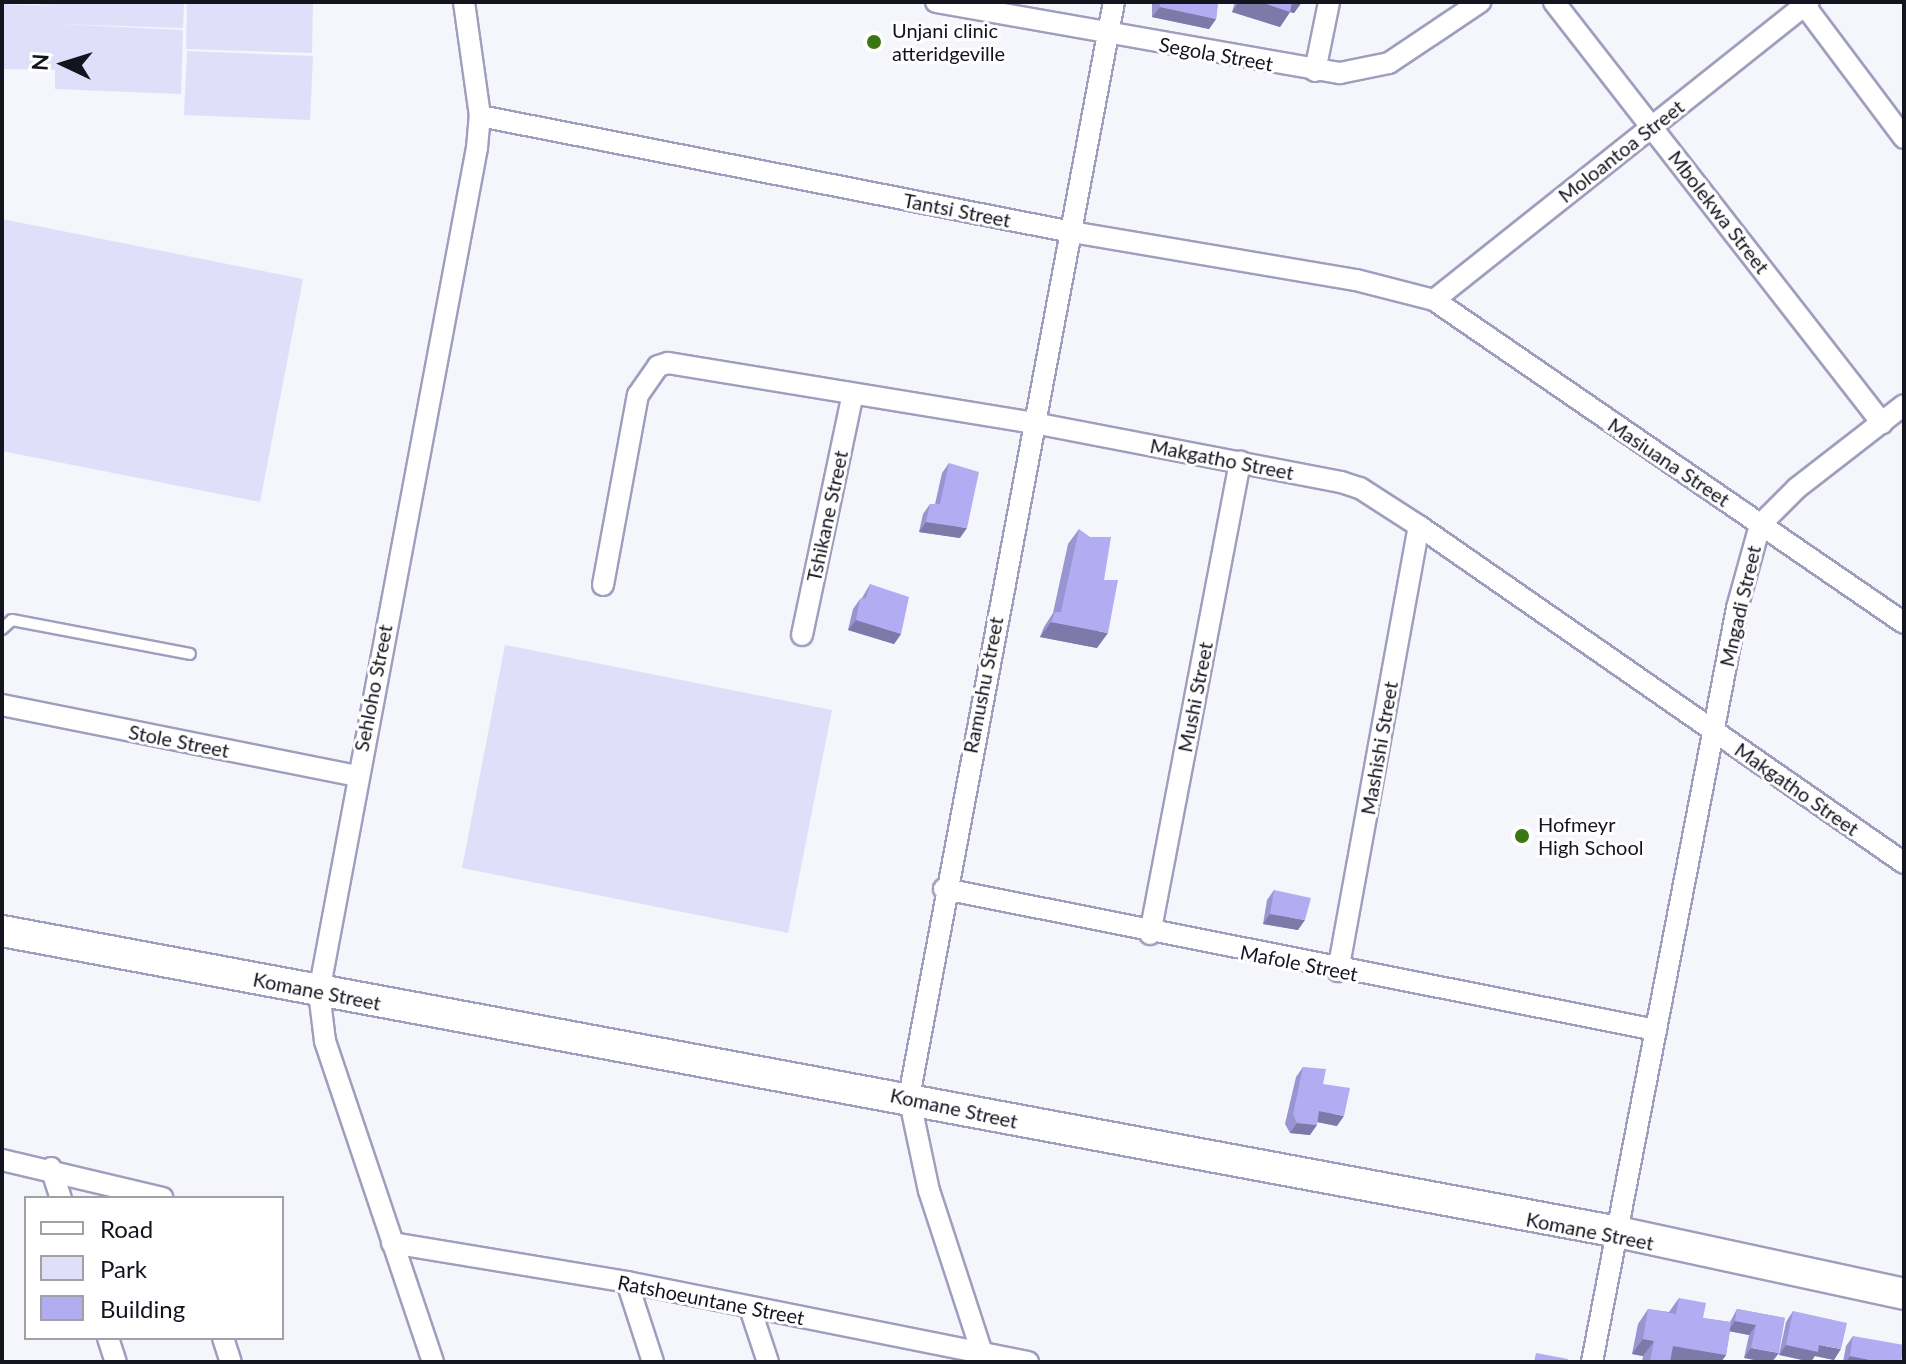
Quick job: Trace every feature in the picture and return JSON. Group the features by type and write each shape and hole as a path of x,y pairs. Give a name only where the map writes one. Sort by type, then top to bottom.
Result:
{"street":[{"name":"Sehloho Street","path":"433,1362 325,1041 319,992 356,776 480,116 464,2"},
{"name":"Segola Street","path":"936,2 1107,36 1315,71 1367,71 1389,63 1480,2"},
{"name":"Ramushu Street","path":"984,1358 929,1191 909,1097 944,889 1114,2"},
{"path":"1315,71 1329,2"},
{"name":"Mbolekwa Street","path":"1554,2 1882,423"},
{"path":"1805,3 1904,138"},
{"name":"Moloantoa Street","path":"1434,300 1805,3"},
{"name":"Tantsi Street","path":"480,116 1072,232 1356,280 1434,300"},
{"name":"Masiuana Street","path":"1434,300 1904,623"},
{"name":"Makgatho Street","path":"603,585 638,395 658,366 681,363 852,397 1034,423 1240,461 1360,488 1904,863"},
{"name":"Tshikane Street","path":"802,635 852,397"},
{"name":"Mngadi Street","path":"1592,1362 1713,730 1760,525 1797,488 1904,405"},
{"name":"Mushi Street","path":"1150,934 1240,461"},
{"name":"Mashishi Street","path":"1338,971 1419,526"},
{"name":"Stole Street","path":"2,705 356,776"},
{"name":"Mafole Street","path":"944,889 1150,934 1656,1030"},
{"name":"Komane Street","path":"2,931 319,992 909,1097 1618,1232 1904,1294"},
{"path":"2,1160 51,1168 156,1196"},
{"path":"51,1168 60,1196"},
{"name":"Ratshoeuntane Street","path":"392,1243 627,1282 984,1358 1028,1362"},
{"path":"627,1282 653,1362"},
{"path":"750,1308 768,1362"},
{"path":"109,1340 116,1362"},
{"path":"224,1340 231,1362"}],"lane":[{"path":"2,629 12,620 190,654"}],"green space":[{"path":"13,2 184,2 183,28 58,24 183,30 181,94 55,89 55,70 2,69 2,4 58,6"},
{"path":"187,2 313,2 312,53 186,49"},
{"path":"187,51 313,56 310,120 184,115"},
{"path":"2,219 303,279 260,502 2,451"},
{"path":"505,645 832,710 788,933 462,868"}],"building":[{"path":"1159,2 1218,2 1216,19 1160,7"},
{"path":"1260,2 1292,2 1290,12"},
{"path":"949,463 979,472 967,528 926,522 930,504 940,504"},
{"path":"1079,529 1090,537 1111,537 1104,580 1118,580 1108,633 1051,622 1055,612 1061,612"},
{"path":"870,584 909,597 901,634 856,620 860,599 866,598"},
{"path":"1274,890 1311,898 1305,920 1270,914"},
{"path":"1303,1067 1326,1069 1323,1084 1350,1088 1344,1116 1319,1111 1317,1125 1297,1123 1293,1114"},
{"path":"1679,1298 1706,1303 1703,1318 1731,1322 1726,1355 1673,1346 1670,1362 1650,1362 1654,1341 1643,1339 1648,1309 1676,1314"},
{"path":"1737,1309 1785,1318 1779,1353 1751,1348 1756,1325 1735,1321"},
{"path":"1793,1311 1847,1323 1841,1349 1819,1345 1818,1352 1786,1345"},
{"path":"1853,1336 1904,1345 1901,1362 1880,1362 1850,1356"},
{"path":"1536,1353 1568,1359 1567,1362 1534,1362"}],"place":[{"name":"Unjani clinic atteridgeville","path":"874,42"},
{"name":"Hofmeyr High School","path":"1522,836"}]}
